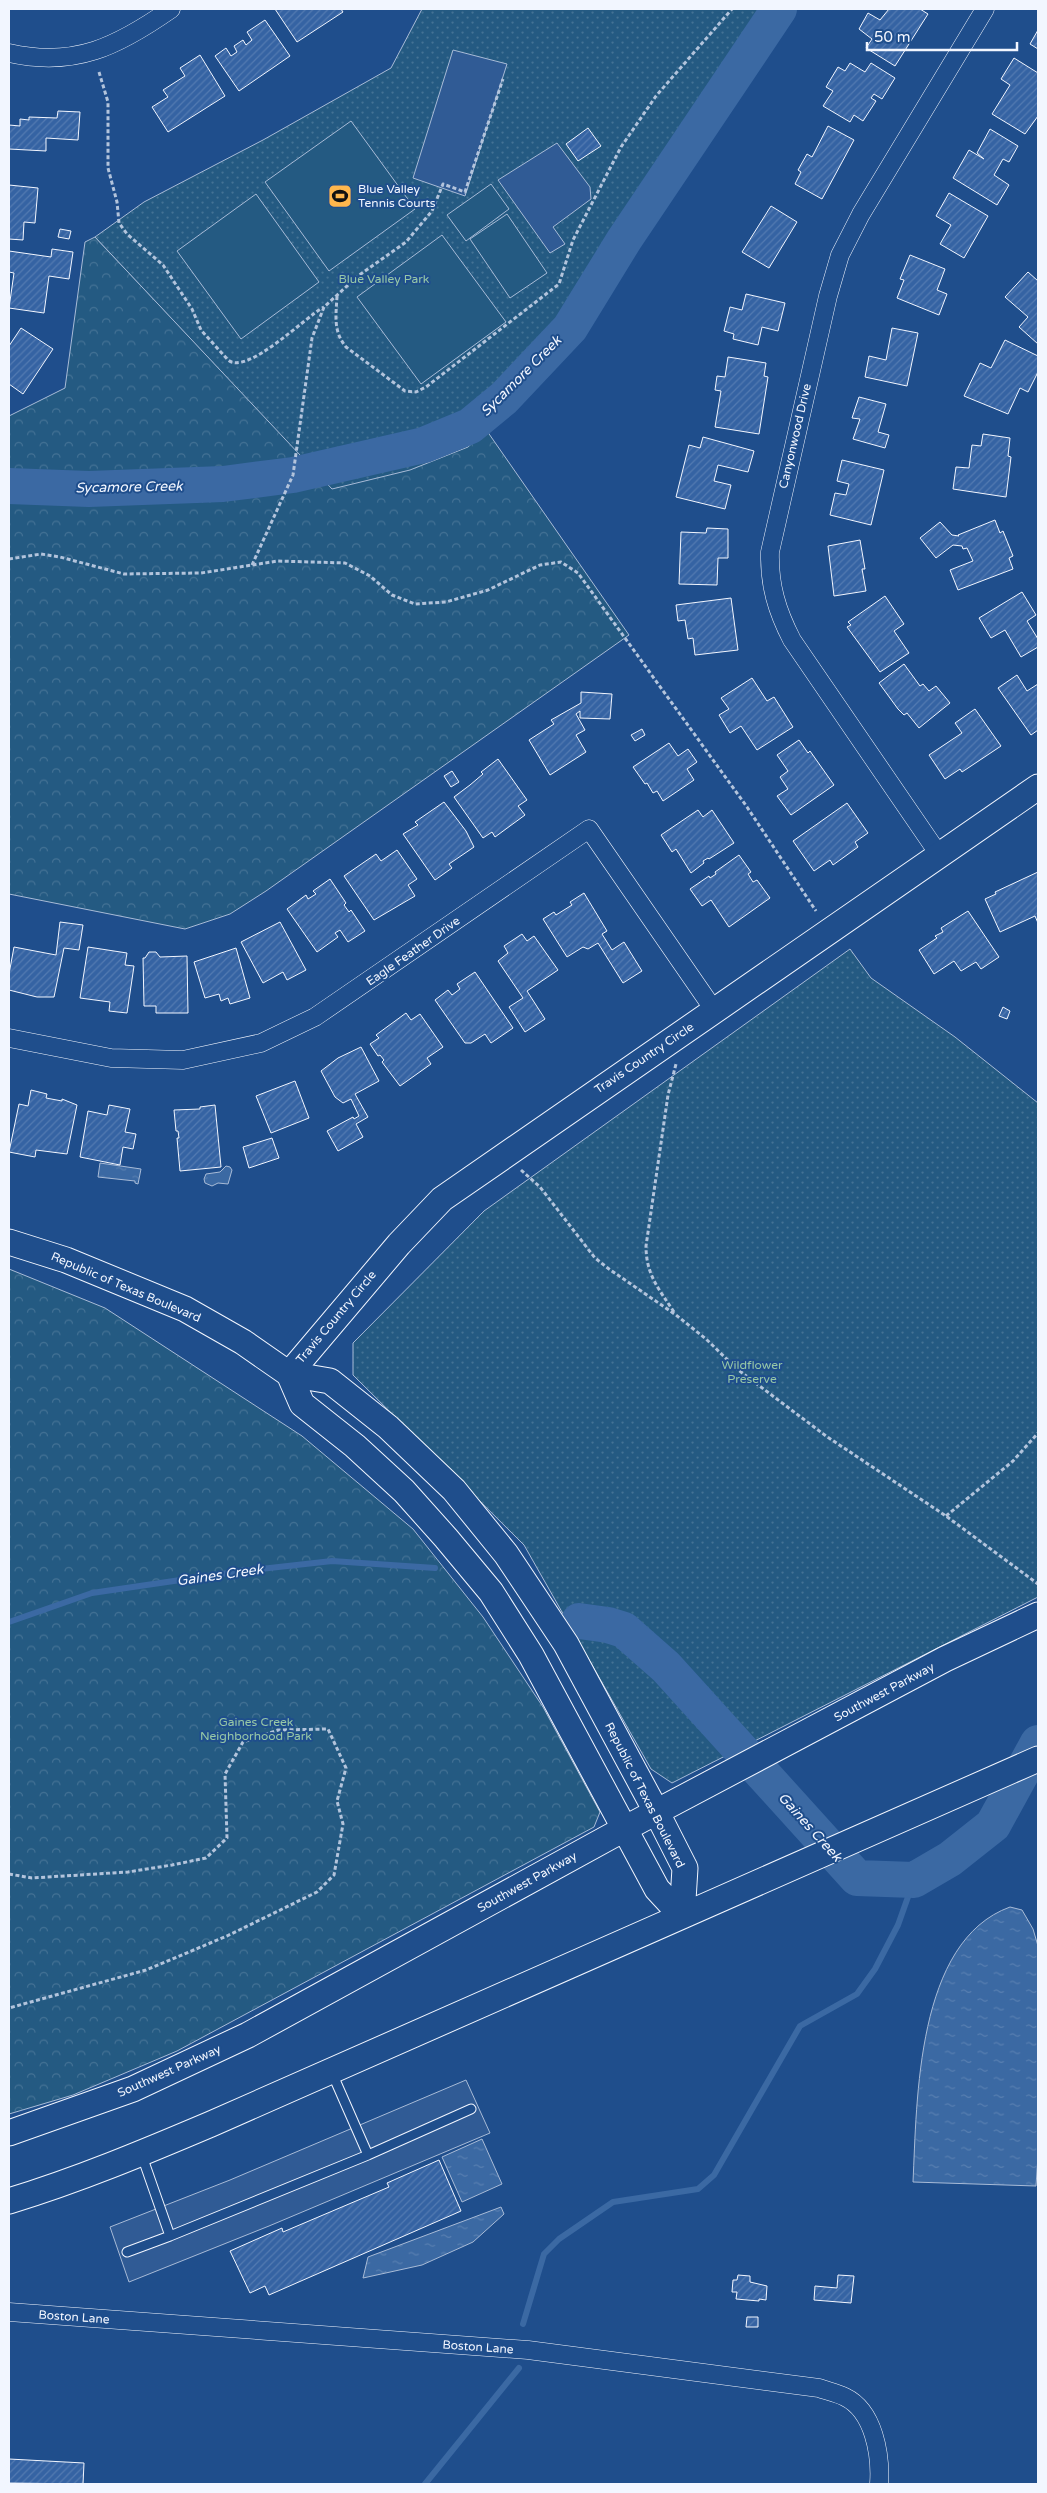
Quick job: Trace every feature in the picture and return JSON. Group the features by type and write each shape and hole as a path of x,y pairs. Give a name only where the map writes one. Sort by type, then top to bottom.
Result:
{"street":[{"path":"9,53 45,59 93,52 138,32 172,9"},
{"name":"Canyonwood Drive","path":"940,856 792,640 779,616 773,595 770,552 780,500 828,296 840,255 861,214 985,9"},
{"name":"Travis Country Circle","path":"289,1374 399,1244 442,1199 503,1155 1038,787"},
{"name":"Eagle Feather Drive","path":"9,1038 112,1058 183,1060 261,1043 315,1017 589,829 714,1010"},
{"name":"Republic of Texas Boulevard","path":"9,1242 66,1260 185,1309 243,1342 289,1374 330,1381 388,1428 454,1490 506,1554 566,1644 657,1813 685,1868 682,1916"},
{"path":"289,1374 302,1404 355,1446 404,1491 491,1592 531,1655 657,1890 682,1916"},
{"name":"Southwest Parkway","path":"9,2133 133,2089 248,2035 624,1829 944,1659 1038,1615"},
{"path":"9,2200 49,2188 142,2153 1038,1758"},
{"name":"Boston Lane","path":"9,2312 528,2350 819,2388 846,2398 863,2412 876,2443 879,2484"}],"lane":[{"path":"331,2071 368,2155"},
{"path":"127,2252 368,2155 471,2109"},
{"path":"142,2153 170,2236"}],"path":[{"path":"337,296 335,325 339,338 346,347 405,391 416,392 426,387 559,284 573,240 621,147 656,96 732,9"},
{"path":"99,72 108,102 108,168 117,202 119,223 127,234 162,264 192,309 201,330 232,363 239,363 254,357 324,307 358,276 406,242 432,211 443,184 465,192 503,79"},
{"path":"252,565 293,475 312,338 324,307"},
{"path":"9,559 41,554 50,555 124,574 201,573 278,561 345,563 370,576 392,595 415,604 446,602 488,590 540,565 561,562 578,573 748,807 816,911"},
{"path":"676,1315 653,1281 646,1262 646,1246 668,1095 685,1030"},
{"path":"503,1155 540,1187 595,1258 676,1315 706,1339 737,1369 826,1436 946,1516 1038,1584"},
{"path":"946,1516 1013,1461 1038,1433"},
{"path":"9,1874 32,1878 128,1872 206,1858 227,1838 225,1774 243,1742 278,1730 328,1729 346,1768 337,1801 343,1824 334,1875 317,1892 227,1936 146,1970 9,2008"}],"green space":[{"name":"Blue Valley Park","path":"422,9 791,9 599,306 516,404 468,447 410,470 332,489 95,237 144,202 263,140 391,68"},
{"name":"Blue Valley Tennis Courts","path":"351,121 415,209 329,271 265,182"},
{"path":"491,184 509,209 466,241 447,215"},
{"path":"256,194 319,282 241,339 177,251"},
{"path":"507,214 547,273 510,298 470,239"},
{"name":"Blue Valley Tennis Courts","path":"442,235 506,322 421,384 357,297"},
{"path":"95,237 229,379 450,415 487,431 629,635 266,891 230,914 185,929 9,894 9,416 65,388 85,242"},
{"name":"Wildflower Preserve","path":"850,949 871,978 955,1037 1038,1103 1038,1597 672,1783 651,1769 524,1545 353,1375 353,1343 484,1211"},
{"name":"Gaines Creek Neighborhood Park","path":"9,1269 105,1308 302,1436 413,1529 483,1617 543,1707 600,1812 594,1827 177,2051 73,2095 9,2114"}],"shaded area":[{"path":"453,50 507,64 465,196 413,178"},
{"path":"557,143 590,187 591,199 553,227 565,244 550,253 498,180"},
{"path":"466,2080 490,2133 269,2226 129,2282 110,2227 230,2180"}],"water":[{"path":"100,1163 141,1169 138,1184 135,1181 98,1177"},
{"path":"226,1166 232,1170 228,1184 218,1183 212,1186 205,1183 206,1174 220,1172"},
{"path":"1010,1907 1022,1910 1033,1929 1038,1946 1038,2156 1036,2186 913,2182 921,2068 928,2026 939,1987 956,1953 979,1925"},
{"path":"482,2139 502,2184 462,2202 442,2157"},
{"path":"501,2207 504,2214 473,2242 422,2265 363,2278 368,2257"}],"building":[{"path":"275,9 341,9 343,12 297,42"},
{"path":"889,9 920,9 928,14 895,66 866,48 872,39 859,29 868,13 880,20"},
{"path":"265,20 290,56 239,91 215,56 226,48 231,56 237,52 234,46 243,40 246,45 252,40 247,32"},
{"path":"1038,30 1038,49 1030,44"},
{"path":"200,55 225,96 168,132 152,107 168,97 163,90 185,76 180,68"},
{"path":"1014,58 1038,73 1038,116 1025,134 992,114 1010,85 1001,79"},
{"path":"850,63 865,72 871,63 895,78 882,99 874,94 871,98 876,101 863,121 854,115 850,122 823,106 833,91 826,87 838,67 845,71"},
{"path":"58,111 80,112 78,140 46,138 46,151 9,149 9,125 20,126 20,119 29,120 29,117 57,118"},
{"path":"828,126 854,140 822,199 795,184 801,172 798,170 807,154 812,157"},
{"path":"588,128 601,146 578,161 566,144"},
{"path":"990,129 1018,146 1009,162 1003,159 994,175 1009,185 997,205 953,178 969,150 984,159 977,153"},
{"path":"9,185 38,188 35,223 24,222 23,240 9,239"},
{"path":"949,193 988,216 964,258 940,244 951,225 936,216"},
{"path":"771,206 797,222 769,268 742,252"},
{"path":"60,229 71,231 69,239 58,237"},
{"path":"52,249 73,252 69,279 49,276 44,313 9,308 14,273 9,272 9,251 51,257"},
{"path":"910,255 945,269 937,290 947,294 939,315 897,298 904,280 900,279"},
{"path":"1028,272 1038,281 1038,344 1019,327 1028,317 1005,297"},
{"path":"746,294 785,303 778,331 762,327 758,345 733,339 734,334 724,331 730,307 742,310"},
{"path":"21,328 53,349 23,394 9,384 9,346"},
{"path":"892,328 918,333 907,386 865,377 869,356 886,360"},
{"path":"1005,340 1038,356 1038,372 1028,392 1020,388 1008,414 964,396 980,363 991,368"},
{"path":"728,357 766,363 764,376 768,377 759,434 715,427 721,391 715,390 717,376 725,377"},
{"path":"859,397 886,404 878,432 889,435 885,448 853,439 860,419 852,418"},
{"path":"983,434 1010,438 1008,456 1011,457 1006,497 953,489 956,467 969,468 972,445 981,446"},
{"path":"703,437 754,451 748,472 718,465 714,481 731,485 725,509 676,497 689,445 700,448"},
{"path":"842,460 884,470 871,525 830,515 835,493 846,495 849,484 837,481"},
{"path":"995,520 1000,533 1003,531 1013,556 1009,558 1013,569 958,590 950,570 973,561 967,548 963,549 962,546 953,545 936,558 920,538 940,522 952,535 959,536"},
{"path":"707,528 728,529 728,558 718,558 717,585 679,584 681,532 706,533"},
{"path":"860,540 865,569 862,569 866,591 834,596 828,546"},
{"path":"1022,592 1036,615 1027,621 1038,639 1038,647 1021,657 1005,630 991,638 979,618"},
{"path":"885,596 904,624 894,631 909,653 880,672 847,627 851,625 848,622"},
{"path":"731,598 738,650 695,655 693,638 688,639 685,620 678,621 676,605"},
{"path":"904,664 920,686 923,684 929,691 936,686 950,703 919,728 907,713 904,715 898,709 879,683"},
{"path":"1017,675 1027,691 1038,684 1038,730 1031,735 998,688"},
{"path":"752,678 767,701 774,697 793,727 757,750 741,726 730,733 719,715 729,709 721,698"},
{"path":"581,692 612,694 610,719 580,718 580,711 576,714 585,730 576,735 586,752 550,775 529,740 554,724 551,720 581,703"},
{"path":"975,709 1001,746 962,772 960,769 945,779 929,755 962,733 955,723"},
{"path":"642,729 645,735 635,741 631,735"},
{"path":"799,740 808,753 810,751 834,785 791,815 777,796 788,789 780,777 788,771 777,755"},
{"path":"669,743 678,756 688,749 697,762 687,769 694,780 663,801 657,791 653,793 647,783 645,784 633,767"},
{"path":"498,759 527,800 518,806 525,815 495,837 492,832 483,838 454,797 483,774 481,772"},
{"path":"452,771 459,782 451,787 444,776"},
{"path":"444,802 466,831 474,847 449,864 452,868 435,880 403,834 418,825 415,822"},
{"path":"847,803 868,833 855,842 858,847 833,865 830,860 814,871 793,841"},
{"path":"698,810 703,817 712,810 734,843 703,861 704,863 691,873 676,849 672,852 661,835"},
{"path":"397,850 417,879 408,885 415,896 374,920 344,876 376,854 381,861"},
{"path":"739,855 751,872 748,874 753,882 757,880 770,898 729,927 711,900 702,906 690,889 709,876 710,878 716,874 715,872"},
{"path":"1038,872 1038,923 1035,916 1000,932 985,899 996,894 995,892"},
{"path":"330,879 346,903 344,905 349,912 351,910 365,931 348,942 340,930 335,933 338,937 317,952 287,909 306,895 308,899 316,894 313,891"},
{"path":"584,893 607,931 602,934 612,950 624,942 642,971 623,983 598,943 588,949 583,947 567,957 543,919 554,912 556,915 572,905 570,902"},
{"path":"968,911 999,957 981,969 976,962 961,971 954,961 934,974 919,950 937,938 935,936 943,932 941,928"},
{"path":"60,922 83,925 79,950 64,948 54,997 37,997 9,990 9,974 14,947 56,955"},
{"path":"280,922 306,970 287,980 283,972 263,983 241,942"},
{"path":"522,934 527,941 534,936 558,970 527,991 545,1019 525,1032 509,1007 523,998 498,961 508,953 504,946"},
{"path":"88,947 127,953 125,965 134,966 127,1013 109,1011 110,1002 80,998"},
{"path":"236,948 250,998 230,1004 228,998 221,1001 219,994 205,998 194,962"},
{"path":"149,952 156,952 160,957 187,956 188,1013 156,1013 156,1006 144,1006 143,958"},
{"path":"475,972 513,1028 491,1043 485,1034 471,1043 465,1043 435,1000 448,990 452,995 460,989 457,984"},
{"path":"1003,1007 1010,1011 1007,1019 999,1016"},
{"path":"406,1013 411,1020 420,1014 443,1047 427,1058 431,1064 400,1086 382,1062 384,1060 380,1055 378,1056 370,1044 379,1038 376,1035"},
{"path":"361,1047 379,1081 355,1094 368,1117 356,1124 363,1137 338,1151 327,1131 353,1117 354,1119 359,1116 351,1099 343,1103 335,1097 321,1071 338,1058"},
{"path":"295,1081 309,1118 271,1133 256,1096"},
{"path":"31,1090 47,1094 46,1098 62,1101 62,1099 77,1105 67,1154 36,1150 35,1157 9,1152 19,1104 28,1106"},
{"path":"109,1105 130,1109 125,1132 136,1134 133,1149 123,1147 120,1165 80,1157 88,1111 107,1115"},
{"path":"215,1105 221,1167 180,1171 177,1138 179,1138 178,1131 176,1131 174,1110 200,1109 200,1107"},
{"path":"272,1138 279,1158 249,1168 243,1147"},
{"path":"439,2160 461,2211 269,2295 265,2286 250,2293 230,2251 282,2228 283,2232 389,2187 387,2183"},
{"path":"738,2275 750,2276 750,2282 767,2286 766,2300 736,2299 737,2292 732,2292 733,2280 737,2280"},
{"path":"838,2275 854,2276 851,2303 814,2300 815,2286 837,2288"},
{"path":"747,2317 758,2317 758,2327 746,2327"},
{"path":"9,2459 84,2463 83,2484 9,2483"}],"waterway":[{"name":"Sycamore Creek","path":"9,486 89,489 223,484 293,475 424,445 470,426 504,398 570,328 624,240 779,9"},
{"name":"Gaines Creek","path":"9,1622 92,1593 235,1572 332,1561 435,1568"},
{"name":"Gaines Creek","path":"579,1621 608,1625 624,1630 666,1667 857,1878 914,1880 950,1859 993,1825 1038,1743"},
{"path":"523,2324 544,2254 559,2239 613,2202 698,2189 714,2175 800,2026 857,1994 875,1969 898,1925 914,1880"},
{"path":"425,2484 519,2368"}],"place":[{"name":"Blue Valley Tennis Courts","path":"340,196"}]}
